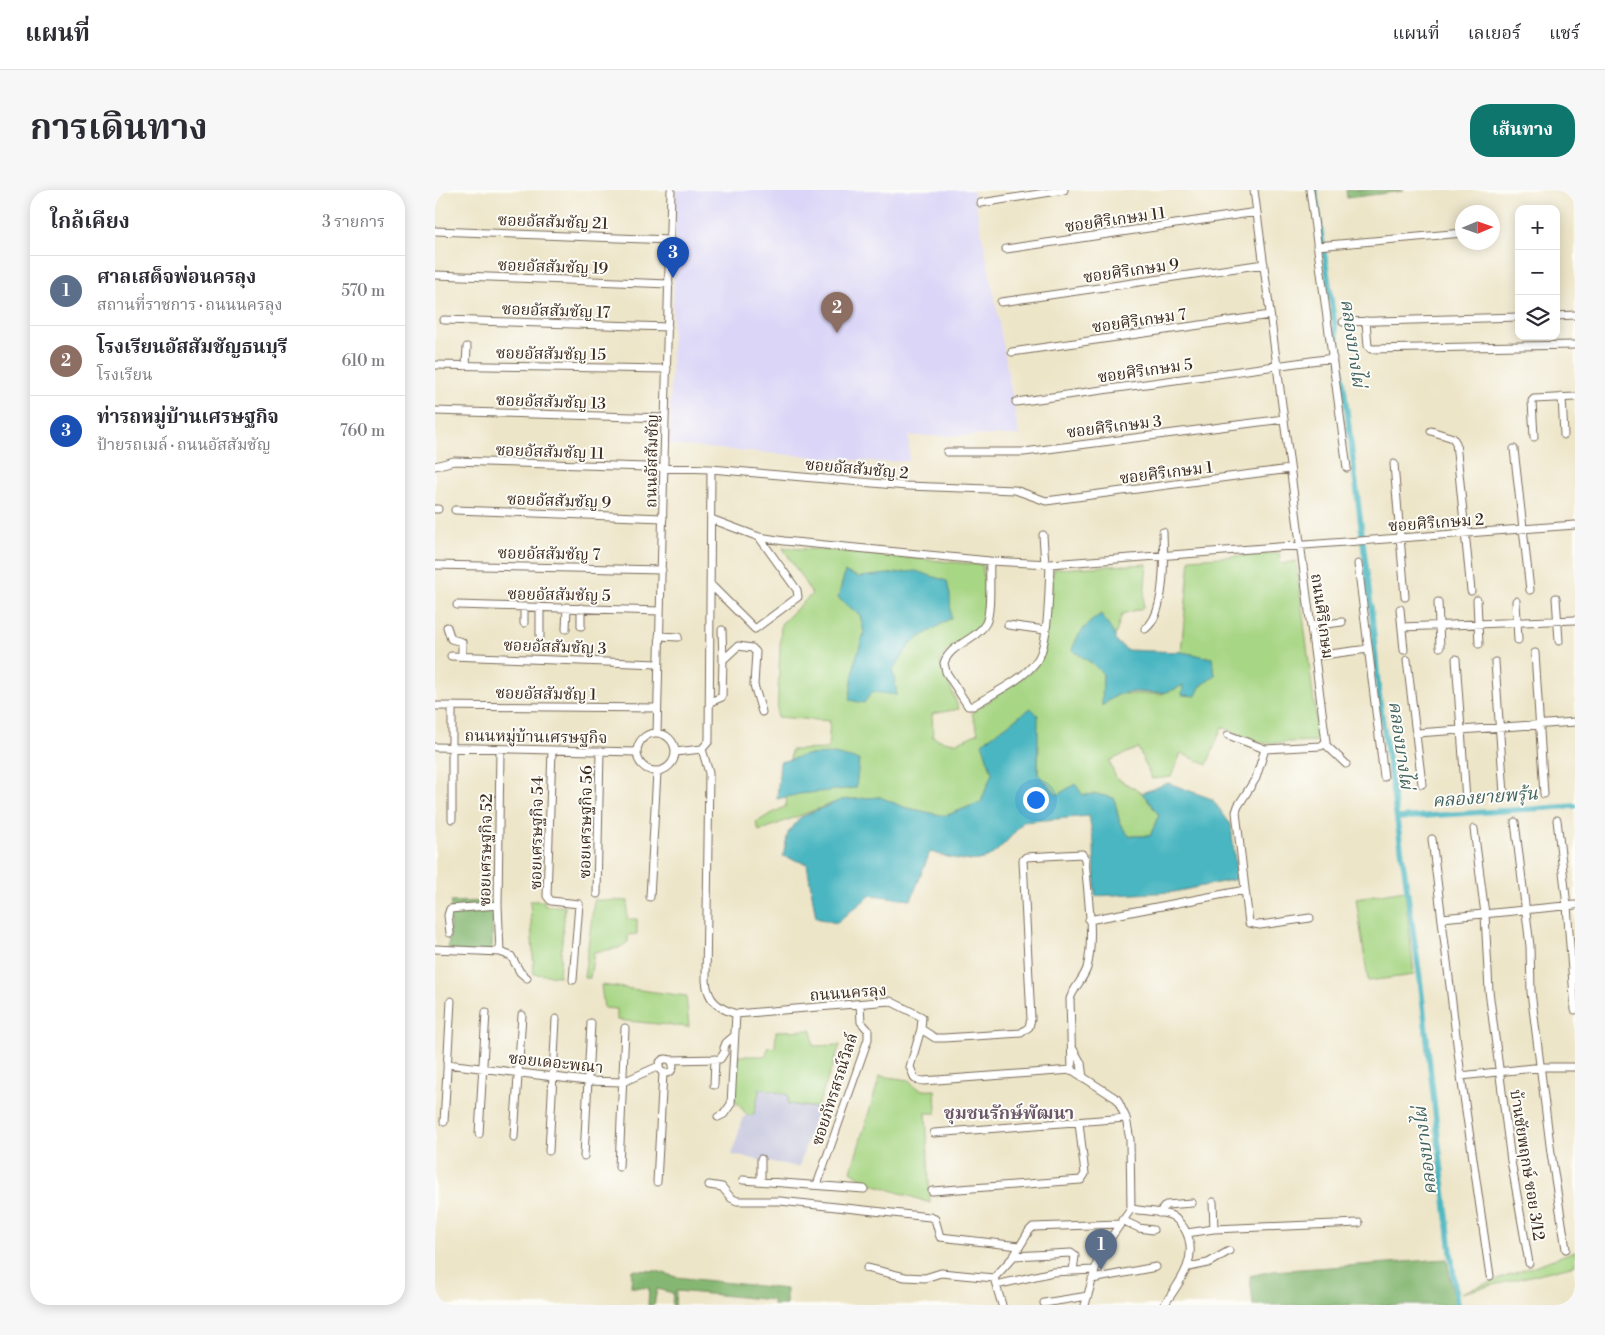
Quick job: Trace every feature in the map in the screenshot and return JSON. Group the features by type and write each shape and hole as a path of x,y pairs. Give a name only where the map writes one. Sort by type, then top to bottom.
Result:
{"street":[{"name":"ถนนอัสสัมชัญ","path":"657,733 671,190"},
{"path":"981,203 1064,190"},
{"name":"ถนนศิริเกษม","path":"1254,190 1325,744"},
{"path":"1310,190 1347,468"},
{"name":"ซอยศิริเกษม 11","path":"1006,249 1257,212"},
{"name":"ซอยอัสสัมชัญ 21","path":"435,231 670,240"},
{"path":"1318,245 1455,234"},
{"name":"ซอยศิริเกษม 9","path":"1001,302 1264,264"},
{"name":"ซอยอัสสัมชัญ 19","path":"435,275 669,284"},
{"name":"ซอยศิริเกษม 7","path":"1012,352 1270,315"},
{"path":"1560,316 1575,316"},
{"path":"1343,322 1515,317"},
{"name":"ซอยอัสสัมชัญ 17","path":"443,320 668,327"},
{"path":"1366,321 1368,346 1371,349 1575,345"},
{"path":"466,366 467,347"},
{"name":"ซอยศิริเกษม 5","path":"1017,402 1333,358"},
{"name":"ซอยอัสสัมชัญ 15","path":"435,365 667,369"},
{"path":"1562,397 1564,435"},
{"path":"1533,437 1532,401 1537,398 1575,397"},
{"name":"ซอยอัสสัมชัญ 13","path":"435,411 665,418"},
{"name":"ซอยศิริเกษม 3","path":"947,452 1024,452 1284,419"},
{"path":"1431,431 1453,438 1456,443 1471,591"},
{"path":"1514,449 1530,590"},
{"name":"ซอยอัสสัมชัญ 11","path":"435,466 454,461 664,468"},
{"path":"1393,464 1405,598"},
{"name":"ซอยอัสสัมชัญ 2","path":"664,468 711,469 907,486 1015,490 1046,501"},
{"path":"675,752 702,749 709,741 711,469"},
{"name":"ซอยศิริเกษม 1","path":"1046,501 1290,470"},
{"name":"ซอยอัสสัมชัญ 9","path":"455,510 663,518"},
{"name":"ซอยศิริเกษม 2","path":"711,519 759,537 784,541 990,561 1048,564 1575,525"},
{"path":"1145,629 1150,626 1156,613 1162,587 1163,532"},
{"path":"990,561 986,622 977,634 949,654 944,662 946,672 966,706 973,706 1029,669 1039,657 1045,630 1048,564 1043,535"},
{"path":"711,585 755,629 798,597 797,590 759,537"},
{"path":"1358,564 1384,777"},
{"name":"ซอยอัสสัมชัญ 7","path":"435,565 662,570"},
{"path":"1557,598 1559,641"},
{"path":"1477,600 1479,644"},
{"path":"1516,600 1518,640"},
{"path":"1438,602 1440,647"},
{"name":"ซอยอัสสัมชัญ 5","path":"457,605 660,611"},
{"path":"524,607 524,623"},
{"path":"540,607 540,636"},
{"path":"566,629 567,608"},
{"path":"581,608 581,626"},
{"path":"1401,609 1404,650"},
{"path":"1402,627 1575,620"},
{"path":"1311,626 1342,622"},
{"path":"1008,625 1045,630"},
{"path":"447,627 451,639 462,642 462,656"},
{"path":"710,702 722,698 722,630"},
{"path":"659,636 678,637"},
{"path":"723,660 738,646 755,649 754,684 762,712"},
{"path":"1315,656 1368,648"},
{"path":"1535,653 1544,794"},
{"name":"ซอยอัสสัมชัญ 3","path":"451,656 659,664"},
{"path":"1456,659 1466,800"},
{"path":"1407,660 1422,784"},
{"path":"1495,662 1504,794"},
{"name":"ซอยอัสสัมชัญ 1","path":"435,706 657,708"},
{"path":"452,706 452,819"},
{"path":"1417,733 1575,722"},
{"path":"657,733 671,740 675,752 670,766 657,772 649,771 642,766 636,752 644,737 657,733"},
{"path":"1228,735 1265,749 1325,744 1346,764"},
{"name":"ถนนหมู่บ้านเศรษฐกิจ","path":"435,747 636,752"},
{"name":"ซอยเศรษฐกิจ 52","path":"500,749 498,905 500,952"},
{"path":"702,749 709,773 707,988 715,1004 736,1014 733,1037 731,1104 725,1114 718,1117"},
{"path":"1265,749 1256,778 1236,812 1249,924 1310,918"},
{"name":"ซอยเศรษฐกิจ 54","path":"552,750 547,896 551,901 579,904 573,980"},
{"name":"ซอยเศรษฐกิจ 56","path":"597,894 600,751"},
{"path":"650,898 657,772"},
{"path":"1557,820 1571,906 1575,1010"},
{"path":"1515,822 1530,946 1531,992 1542,1067 1551,1153 1566,1249"},
{"name":"บ้านชัยพฤกษ์ ซอย 3/12","path":"1475,829 1485,914 1489,991 1511,1161 1529,1263"},
{"path":"1432,839 1461,1076 1490,1276"},
{"path":"1072,1070 1070,999 1073,990 1087,967 1089,920 1085,859 1083,854 1024,858 1024,901 1031,1019 1029,1028 1021,1034 944,1038 935,1038 921,1029 910,1067 915,1079 923,1082 1072,1070 1117,1099 1125,1118 1130,1140 1131,1209 1120,1222 1100,1253 1085,1305"},
{"path":"1089,920 1245,890"},
{"path":"450,933 448,915 450,910 498,905"},
{"path":"1442,918 1571,906"},
{"path":"435,949 500,952 511,956 520,972 527,978"},
{"path":"444,1122 451,1001"},
{"name":"ถนนนครลุง","path":"736,1014 885,1001 895,1003 919,1014 922,1017 921,1029"},
{"name":"ซอยภัทรสรณ์วิลล์","path":"817,1185 868,1039 868,1030 860,1017 860,1004"},
{"path":"479,1134 486,1012"},
{"path":"514,1137 522,1015"},
{"path":"549,1151 551,1075 556,1019"},
{"path":"584,1156 591,1022"},
{"path":"619,1168 625,1028"},
{"path":"714,1085 715,1059 720,1059 726,1043 733,1037"},
{"path":"1072,1046 1081,1063 1083,1078"},
{"name":"ซอยเดอะพณา","path":"447,1064 551,1075 587,1081 623,1082 661,1069 663,1059 715,1059"},
{"path":"657,1182 661,1069 672,1070 674,1066 671,1060"},
{"path":"1461,1076 1542,1067 1575,1067"},
{"path":"934,1133 1125,1118"},
{"path":"932,1192 1081,1180 1085,1174 1079,1123"},
{"path":"761,1159 761,1181"},
{"path":"743,1180 864,1189"},
{"path":"709,1185 722,1187 731,1198 737,1201 780,1201 930,1217 935,1219 940,1236 1019,1246"},
{"path":"1213,1202 1214,1229"},
{"path":"1159,1213 1166,1204 1192,1204"},
{"path":"1131,1209 1170,1215 1177,1219 1187,1233 1191,1247 1189,1268 1164,1305"},
{"path":"995,1282 1029,1231 1039,1226 1120,1222 1153,1230"},
{"path":"1187,1233 1214,1229 1359,1223"},
{"path":"1189,1268 1208,1263 1229,1251"},
{"path":"1014,1256 1071,1253 1075,1256 1073,1271"},
{"path":"1092,1279 1157,1267"},
{"path":"867,1268 905,1277 925,1278 941,1273 995,1282 1053,1272 1094,1270"},
{"path":"995,1282 1002,1305"},
{"path":"1044,1303 1088,1296"}],"shaded area":[{"path":"676,190 973,190 1019,435 909,436 909,461 879,462 669,445"},
{"path":"759,1088 789,1095 789,1104 817,1108 799,1167 732,1155 743,1117 754,1113"}],"green space":[{"path":"1346,190 1403,190 1403,191 1347,198"},
{"path":"783,548 827,550 983,565 985,605 982,620 975,631 947,651 940,662 959,709 932,714 933,737 946,742 955,742 978,733 972,713 1033,670 1043,656 1054,569 1147,564 1143,608 1122,614 1115,636 1101,614 1083,629 1072,650 1093,664 1103,674 1102,705 1119,694 1162,694 1183,685 1200,687 1215,675 1212,658 1181,652 1190,559 1279,553 1281,564 1296,561 1319,741 1261,743 1222,727 1207,765 1181,753 1171,777 1152,779 1138,748 1109,761 1116,778 1142,793 1159,815 1150,836 1128,836 1120,824 1114,798 1096,794 1083,795 1075,784 1057,796 1038,774 1039,744 992,774 981,802 945,816 903,807 880,797 841,800 759,831 756,822 786,806 791,750 828,749 830,721 777,717 781,624 812,594","holes":["845,572 951,618 911,643 893,670 872,691 855,661 865,633 860,615 838,598"]},
{"path":"1405,890 1414,975 1368,981 1356,898"},
{"path":"594,900 628,901 627,919 637,919 637,934 628,935 628,942 619,948 594,952 590,978 584,978"},
{"path":"493,901 492,957 448,953 451,902"},
{"path":"530,901 544,901 545,906 565,906 559,976 534,974"},
{"path":"601,985 686,996 689,1027 617,1020 617,1009 604,1008"},
{"path":"812,1030 813,1046 840,1045 817,1108 788,1104 788,1095 760,1088 754,1114 748,1116 734,1099 737,1056 766,1056 768,1047 775,1048 776,1031"},
{"path":"880,1076 909,1080 920,1089 935,1090 936,1113 926,1113 930,1203 867,1182 851,1171"},
{"path":"1575,1251 1575,1265 1461,1293"},
{"path":"1447,1259 1455,1305 1253,1305 1250,1276 1272,1271"},
{"path":"632,1270 657,1271 676,1277 786,1289 786,1305 773,1305 773,1300 676,1291 675,1305 672,1305 673,1293 657,1289 654,1305 648,1305 649,1288 631,1287"}],"water":[{"path":"916,571 947,581 951,618 911,643 893,670 897,695 872,692 864,703 849,700 855,661 864,633 860,615 838,598 845,572 859,577"},
{"path":"1101,614 1115,636 1115,641 1127,650 1181,652 1212,658 1215,675 1200,687 1196,696 1182,695 1183,685 1166,692 1126,693 1116,696 1102,706 1103,674 1093,664 1072,650 1083,629"},
{"path":"1031,708 1038,715 1038,774 1057,795 1075,784 1083,795 1096,794 1114,798 1120,824 1129,836 1150,836 1159,815 1142,793 1168,783 1212,799 1231,825 1237,879 1174,892 1095,896 1094,844 1089,816 1023,822 994,853 983,859 970,861 930,852 911,900 871,895 836,923 816,918 807,864 783,856 788,833 801,817 841,800 880,797 903,807 945,816 981,802 992,773 982,743"},
{"path":"834,754 859,760 856,788 800,794 777,799 780,762 806,755"}],"waterway":[{"name":"คลองบางไผ่","path":"1315,190 1345,395 1372,615 1379,696 1420,978 1457,1305"},
{"name":"คลองยายพรุ้น","path":"1397,818 1575,806"}],"place":[{"name":"ท่ารถหมู่บ้านเศรษฐกิจ","path":"673,278"},
{"name":"โรงเรียนอัสสัมชัญธนบุรี","path":"837,333"},
{"name":"ศาลเสด็จพ่อนครลุง","path":"1101,1270"}],"district":[{"name":"ชุมชนรักษ์พัฒนา","path":"1009,1113"}]}
